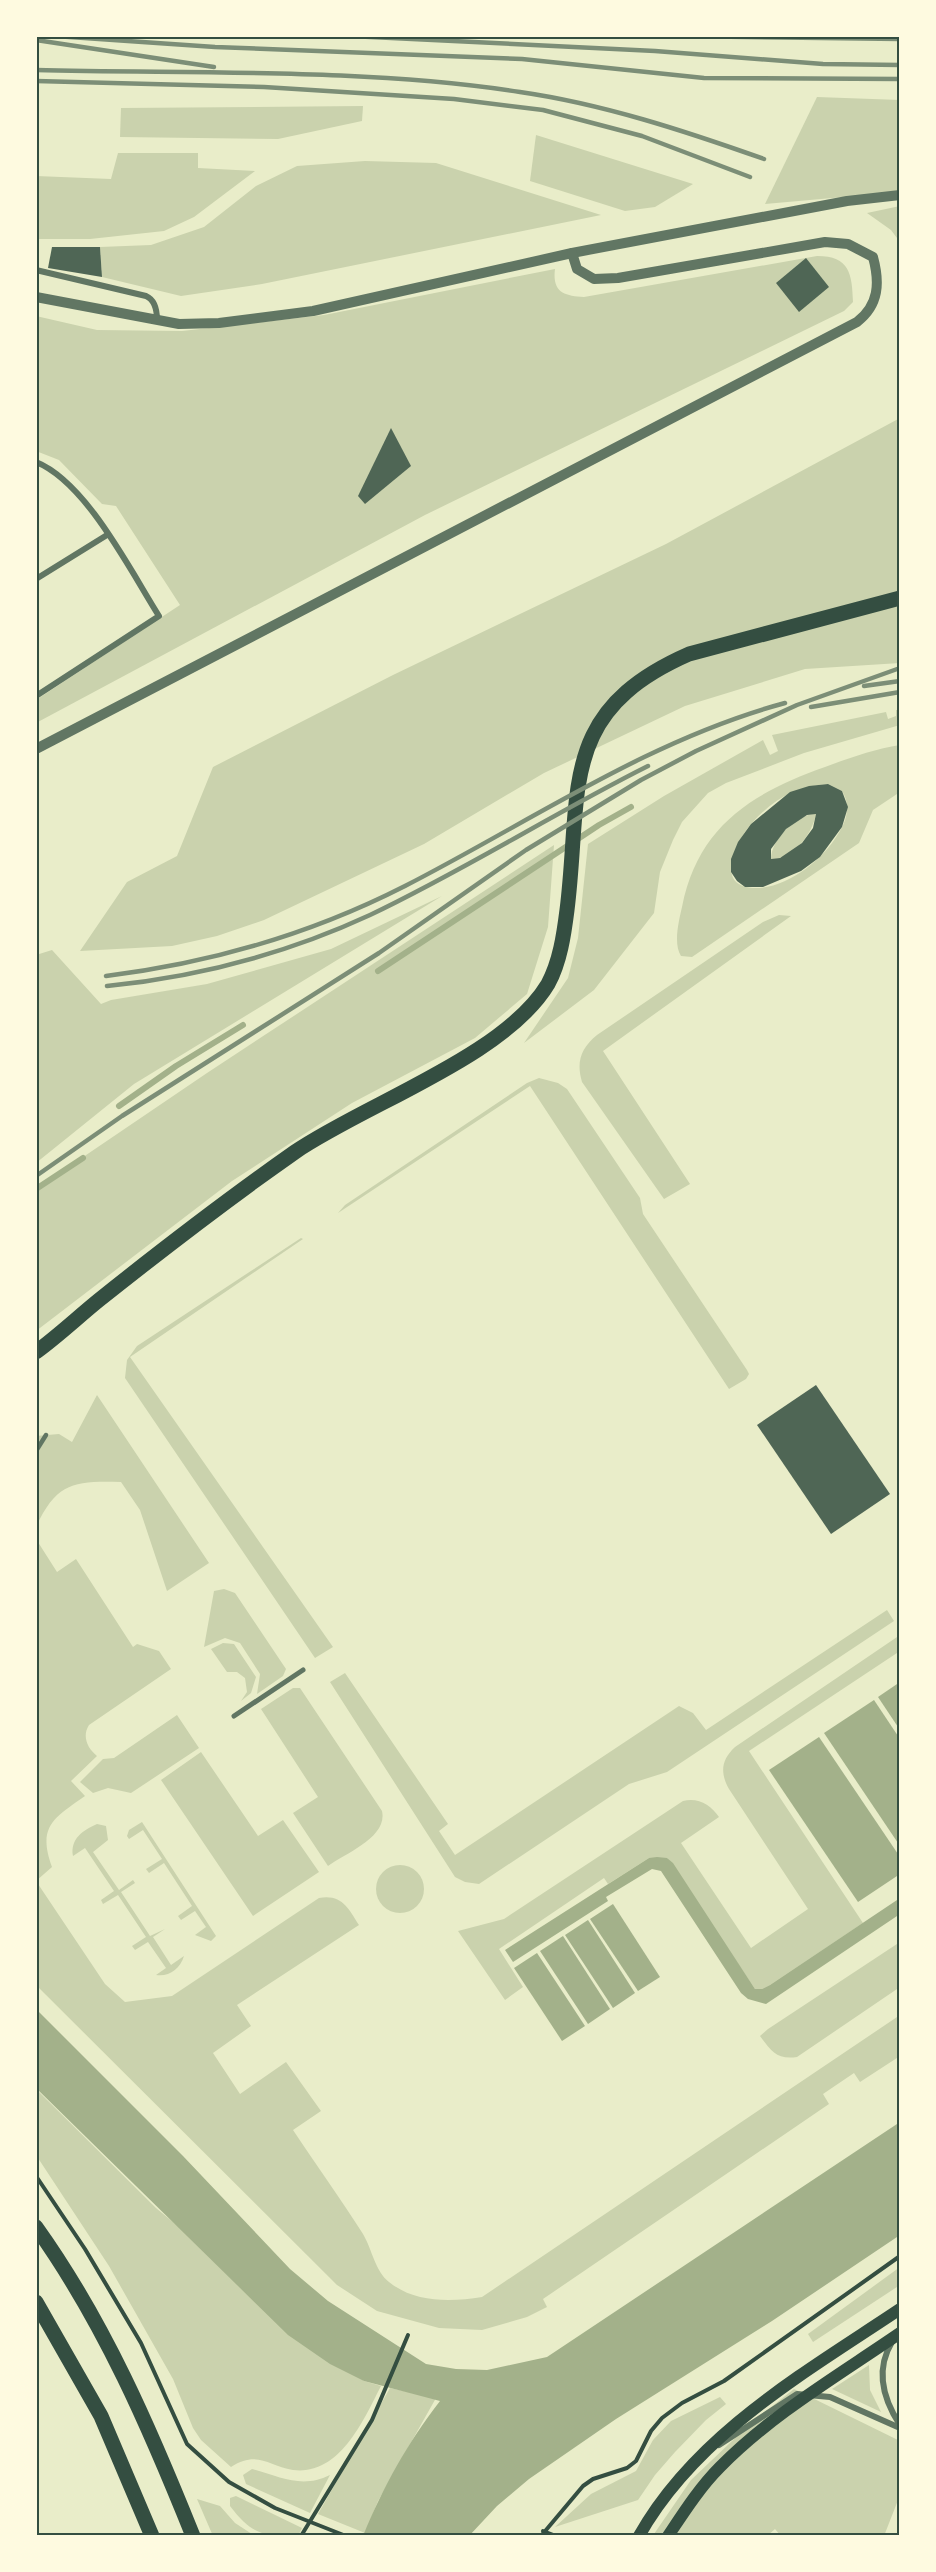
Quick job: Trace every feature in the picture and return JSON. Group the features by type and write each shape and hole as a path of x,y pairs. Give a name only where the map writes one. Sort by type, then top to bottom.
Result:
{"main road":[{"path":"36,1352 214,1211 297,1151 477,1049 510,1027 531,1007 548,982 556,963 569,888 573,811 578,780 597,729 609,708 641,681 667,664 689,654 900,598"},
{"path":"36,2227 77,2290 122,2373 193,2536"},
{"path":"36,2301 101,2416 152,2536"},
{"path":"639,2536 669,2494 710,2448 765,2401 900,2309"},
{"path":"668,2536 689,2504 719,2467 750,2440 812,2393 898,2335"}],"street":[{"path":"36,297 179,324 219,323 313,311 572,253 847,201 900,195"},
{"path":"36,749 857,321 869,312 874,302 878,277 873,258 848,244 825,242 618,278 594,279 577,269 572,253"},
{"path":"36,270 146,296 150,298 157,310 157,320"},
{"path":"36,462 57,472 79,493 159,616 36,696"},
{"path":"36,579 107,535"},
{"path":"234,1716 303,1670"},
{"path":"898,2335 885,2354 882,2382 888,2406 900,2427"},
{"path":"710,2448 740,2433 783,2400 797,2394 812,2393 830,2397 900,2427"}],"lane":[{"path":"36,1451 46,1435"}],"path":[{"path":"36,2176 85,2249 141,2343 187,2444 229,2482 274,2508 346,2536"},
{"path":"542,2534 583,2486 593,2479 627,2468 636,2461 651,2431 662,2418 682,2403 724,2381 900,2256"},
{"path":"302,2536 372,2420 408,2335"},
{"path":"542,2534 556,2536"}],"shaded area":[{"path":"817,97 900,100 900,192 765,204"},
{"path":"363,106 362,121 278,139 120,137 121,108"},
{"path":"536,135 693,184 655,207 625,211 530,181"},
{"path":"118,153 198,153 198,168 255,171 194,217 164,231 90,239 36,239 36,176 111,179"},
{"path":"365,161 436,163 601,215 262,284 181,296 102,277 100,247 151,245 204,227 256,186 297,166"},
{"path":"900,206 900,242 891,230 867,213"},
{"path":"817,256 836,259 847,268 852,283 853,302 844,311 425,515 36,723 36,700 180,605 116,506 102,504 59,460 36,451 36,316 97,330 182,331 324,315 555,269 555,283 561,291 565,294 584,297"},
{"path":"900,418 900,663 805,669 685,706 544,773 424,844 264,920 217,936 172,946 80,951 127,882 177,856 213,767 393,675 666,544"},
{"path":"896,710 900,710 900,725 804,753 726,783 708,793 682,822 673,840 660,872 654,913 594,990 524,1043 568,978 578,938 588,844 664,796 763,740 770,755 778,751 772,735 886,712 888,719 896,716"},
{"path":"900,745 900,792 873,810 859,843 692,957 681,956 677,945 677,932 690,879 701,855 715,834 732,816 774,788 799,777 853,757","holes":["828,784 842,791 847,807 844,823 831,844 801,872 789,879 765,887 752,888 740,885 734,879 731,870 736,849 746,830 768,807 786,795 817,785"]},
{"path":"816,814 811,829 801,844 787,855 771,859 775,844 786,829 801,818"},
{"path":"554,845 548,927 527,994 475,1038 352,1103 232,1181 36,1331 36,1189 207,1073"},
{"path":"442,896 134,1084 36,1163 36,955 52,950 101,1004 111,1000 207,984 331,949"},
{"path":"779,915 791,916 603,1051 690,1184 664,1199 582,1082 581,1056 587,1045 597,1035 763,922"},
{"path":"539,1078 558,1083 567,1089 640,1198 643,1214 747,1370 749,1374 746,1379 729,1389 530,1086 338,1213 345,1205 527,1083"},
{"path":"301,1238 303,1239 130,1357 333,1647 315,1658 125,1378 127,1360 137,1346"},
{"path":"97,1395 209,1563 167,1591 140,1510 121,1482 91,1482 69,1487 52,1501 36,1527 36,1436 59,1434 72,1442"},
{"path":"36,1539 57,1572 76,1559 133,1647 137,1644 159,1651 171,1669 89,1725 86,1733 87,1742 97,1756 71,1781 85,1796 51,1824 46,1842 52,1867 36,1881"},
{"path":"224,1589 235,1593 286,1669 283,1676 257,1694 260,1674 240,1643 225,1638 204,1647 214,1591"},
{"path":"887,1610 894,1621 667,1772 629,1784 479,1884 465,1882 455,1877 330,1682 345,1673 448,1824 439,1831 455,1855 679,1706 693,1713 706,1730"},
{"path":"900,1635 900,1651 749,1751 863,1923 770,1985 762,1989 755,1989 667,1858 649,1858 608,1884 604,1878 499,1949 523,1987 505,2000 458,1931 504,1919 683,1801 694,1800 704,1803 719,1817 681,1843 751,1948 808,1909 729,1789 724,1778 723,1767 735,1747"},
{"path":"223,1643 234,1644 256,1677 251,1693 241,1701 247,1692 245,1678 237,1672 227,1672 211,1649"},
{"path":"900,1682 900,1730 878,1697"},
{"path":"293,1688 300,1688 382,1811 379,1829 355,1850 328,1866 293,1813 318,1797 261,1709"},
{"path":"874,1700 900,1739 900,1846 824,1733"},
{"path":"177,1715 199,1748 131,1793 108,1788 93,1793 80,1782 103,1759 114,1758"},
{"path":"819,1737 900,1857 900,1874 858,1902 769,1770"},
{"path":"201,1752 258,1836 283,1820 319,1872 253,1916 161,1780"},
{"path":"142,1822 216,1936 211,1941 195,1935 206,1927 195,1911 181,1920 178,1916 192,1906 164,1863 149,1873 146,1869 162,1859 143,1830 129,1839 127,1836 129,1830"},
{"path":"97,1824 106,1826 108,1840 93,1852 119,1890 133,1880 135,1883 121,1892 150,1936 165,1929 153,1937 171,1965 184,1956 180,1965 170,1973 156,1975 166,1968 148,1942 135,1950 132,1946 146,1937 118,1895 103,1904 101,1900 114,1891 85,1848 73,1856 74,1845 79,1836"},
{"path":"649,1858 667,1858 673,1863 755,1989 762,1989 770,1985 900,1898 900,1914 766,2004 748,1999 741,1993 661,1871 652,1869 606,1897 608,1901 513,1962 505,1950"},
{"path":"400,1865 417,1872 424,1889 417,1906 400,1913 383,1906 376,1889 383,1872"},
{"path":"36,1881 105,1984 125,2002 172,1996 319,1898 339,1900 348,1908 359,1925 237,2005 251,2026 213,2053 240,2094 286,2062 321,2111 293,2130 363,2234 384,2277 399,2289 422,2297 458,2300 482,2297 900,2015 900,2056 860,2082 854,2073 823,2094 829,2104 543,2299 547,2307 527,2317 482,2330 439,2328 377,2311 337,2285 36,1985"},
{"path":"613,1904 660,1977 638,1991 590,1919"},
{"path":"588,1920 635,1993 613,2008 565,1935"},
{"path":"563,1936 610,2009 588,2024 540,1951"},
{"path":"900,1942 900,1987 797,2057 779,2056 760,2036 768,2029"},
{"path":"537,1953 585,2026 562,2041 514,1968"},
{"path":"36,2009 183,2156 290,2269 328,2301 426,2364 456,2369 487,2370 547,2357 900,2122 900,2235 772,2321 616,2419 529,2479 497,2506 469,2536 363,2536 397,2466 440,2401 364,2381 330,2364 288,2335 36,2088"},
{"path":"36,2089 156,2208 364,2381 381,2386 358,2429 337,2455 324,2464 310,2469 293,2470 256,2459 240,2462 231,2467 201,2440 193,2428 173,2379 109,2266 36,2155"},
{"path":"900,2267 900,2285 813,2342 808,2334"},
{"path":"869,2365 870,2390 881,2412 832,2389"},
{"path":"390,2388 436,2398 378,2501 365,2533 318,2514"},
{"path":"794,2389 900,2441 900,2495 884,2536 781,2536 775,2529 767,2536 656,2536 654,2534 691,2480 752,2422"},
{"path":"720,2397 726,2404 706,2420 675,2452 638,2500 555,2527 591,2494 636,2471 653,2440 671,2421"},
{"path":"252,2469 301,2481 320,2479 330,2475 310,2513 246,2484 243,2475"},
{"path":"236,2496 302,2528 298,2536 267,2534 252,2528 230,2506 230,2498"},
{"path":"197,2499 220,2506 235,2523 255,2536 213,2536"}],"building":[{"path":"52,247 100,247 102,277 48,268"},
{"path":"806,258 829,287 799,312 776,283"},
{"path":"391,428 411,466 365,504 358,496"},
{"path":"828,784 842,791 848,807 842,827 820,857 801,871 763,887 745,887 731,872 731,859 738,842 751,824 790,792 809,786","holes":["816,814 813,828 802,843 780,858 771,859 771,849 786,829 807,815"]},
{"path":"816,1385 890,1494 831,1534 757,1425"}],"waterway":[{"path":"378,971 599,825 631,807"},
{"path":"119,1106 176,1066 243,1025"},
{"path":"36,1189 83,1158"}],"railway":[{"path":"55,36 215,47 522,59 704,78 900,79"},
{"path":"350,36 655,51 823,64 900,65"},
{"path":"679,36 900,39"},
{"path":"36,40 214,67"},
{"path":"36,70 279,73 461,84 551,97 613,111 764,159"},
{"path":"36,81 264,87 454,99 543,110 642,136 750,177"},
{"path":"36,1176 122,1116 379,953 526,850 641,780 696,751 797,705 900,668"},
{"path":"864,686 900,681"},
{"path":"811,707 900,692"},
{"path":"106,976 222,954 260,944 333,918 405,886 638,760 685,738 785,703"},
{"path":"107,986 208,970 274,952 339,929 405,898 648,766"}]}
